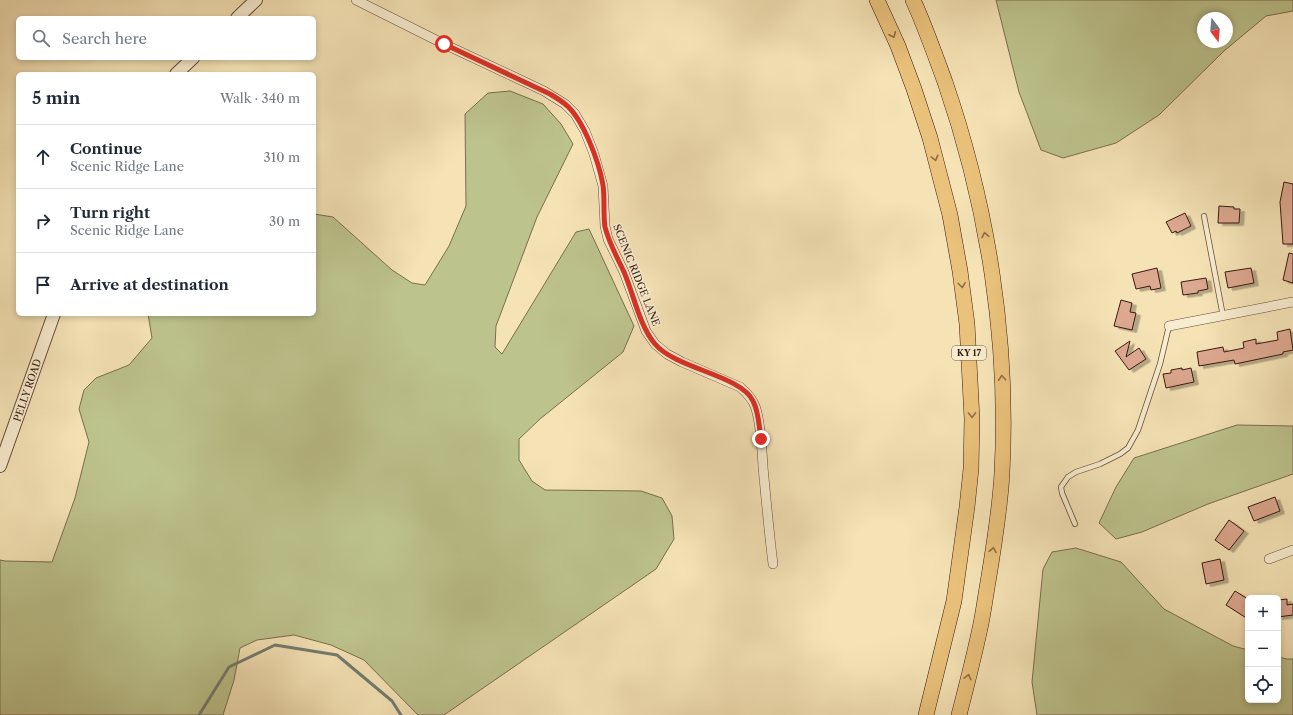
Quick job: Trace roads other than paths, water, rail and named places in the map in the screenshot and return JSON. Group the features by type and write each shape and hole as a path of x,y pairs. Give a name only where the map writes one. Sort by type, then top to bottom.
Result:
{"main road":[{"name":"KY 17","path":"877,0 914,89 930,138 950,215 960,271 967,324 972,419 971,469 954,601 926,715"},
{"name":"KY 17","path":"913,0 937,60 964,142 989,256 1002,367 1004,419 1002,475 995,540 979,633 959,715"}],"street":[{"path":"239,16 256,0"},
{"name":"SCENIC RIDGE LANE","path":"356,0 444,44 544,91 565,104 575,114 585,131 602,178 605,226 608,239 624,272 646,331 655,344 667,354 740,388 752,399 756,408 761,439 773,564"},
{"path":"178,72 191,60"},
{"path":"1169,326 1293,302"},
{"name":"PELLY ROAD","path":"0,466 53,316"},
{"path":"1270,559 1293,550"}],"lane":[{"path":"1204,216 1223,316"},
{"path":"1075,524 1062,494 1061,487 1068,477 1076,472 1100,464 1120,454 1128,448 1138,430 1160,364 1169,326"}],"waterway":[{"path":"199,715 229,667 275,645 337,655 392,701 401,715"}]}
